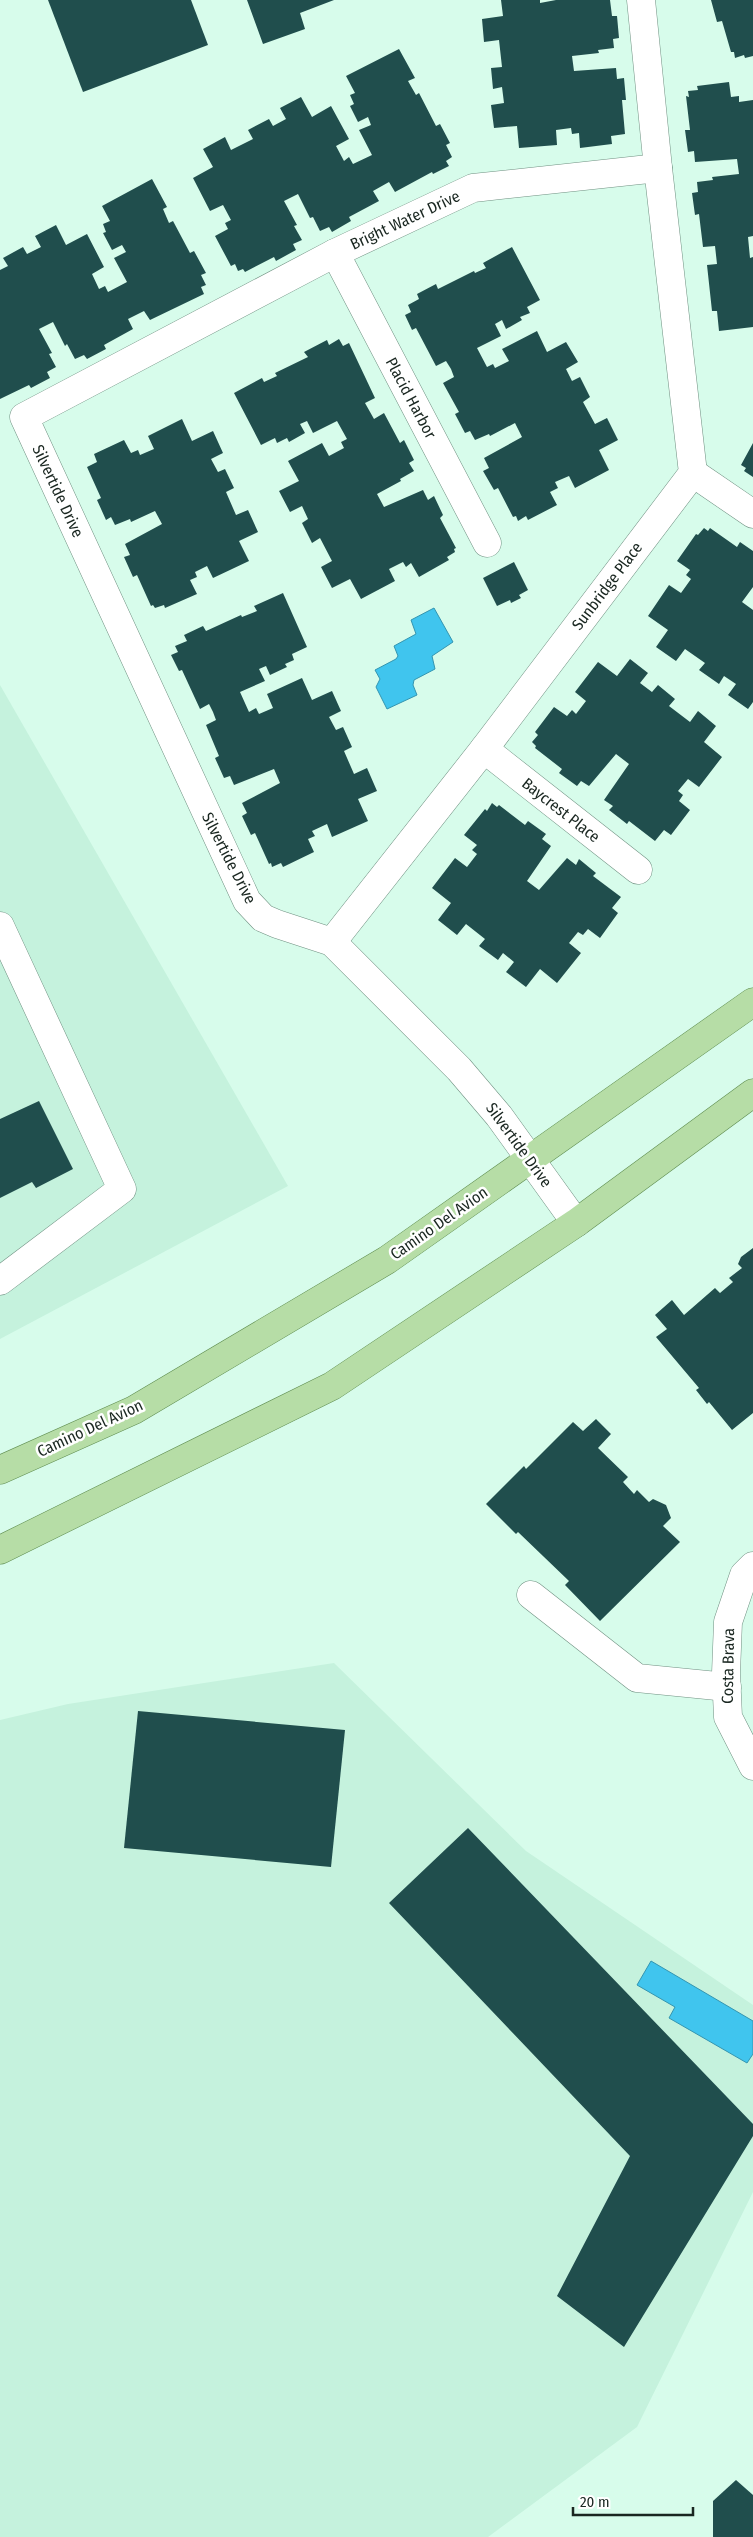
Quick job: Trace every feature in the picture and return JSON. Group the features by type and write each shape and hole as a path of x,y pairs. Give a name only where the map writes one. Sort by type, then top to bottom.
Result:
{"main road":[{"name":"Camino Del Avion","path":"0,1470 134,1410 387,1260 753,1002"},
{"path":"0,1550 332,1386 576,1223 753,1093"}],"street":[{"path":"641,0 693,473 753,514"},
{"name":"Bright Water Drive","path":"24,417 335,253 484,185 658,168"},
{"name":"Placid Harbor","path":"335,253 487,544"},
{"name":"Silvertide Drive","path":"24,417 247,901 263,918 298,932 332,942 443,1051 499,1116 576,1223"},
{"name":"Sunbridge Place","path":"332,942 484,749 693,473"},
{"name":"Baycrest Place","path":"484,749 638,870"},
{"path":"0,926 122,1189 0,1281"},
{"name":"Costa Brava","path":"753,1566 744,1575 728,1622 727,1687 728,1717 753,1766"},
{"path":"531,1595 637,1678 727,1687"}],"shaded area":[{"path":"0,685 288,1186 0,1339"},
{"path":"334,1663 526,1851 753,2005 753,2192 637,2427 488,2537 0,2537 0,1720 68,1704"}],"water":[{"path":"434,608 453,642 432,656 435,669 414,680 413,685 417,695 387,709 376,687 380,679 375,670 396,659 398,656 394,646 416,634 411,620"},
{"path":"651,1961 753,2021 753,2054 747,2063 669,2018 675,2007 637,1985"}],"building":[{"path":"48,0 191,0 208,45 83,92"},
{"path":"247,0 334,0 300,13 305,29 263,44"},
{"path":"501,0 540,0 540,3 556,0 610,0 612,16 617,16 619,38 613,39 614,48 598,50 599,53 572,56 574,71 616,68 617,79 624,78 626,100 622,100 625,134 611,136 612,144 580,148 579,133 572,134 571,128 556,130 557,145 519,148 517,126 494,128 491,105 504,103 502,87 493,89 491,68 502,67 499,40 484,42 482,19 503,16"},
{"path":"711,0 753,0 753,56 745,58 744,55 735,58 734,52 731,52 722,21 717,22"},
{"path":"399,49 415,78 408,81 416,95 419,93 436,126 440,124 450,143 446,145 452,157 446,161 449,166 433,174 432,172 395,192 389,182 373,191 379,201 349,217 351,221 332,232 329,227 320,231 313,217 310,218 298,194 284,201 297,225 294,226 302,240 293,244 296,250 276,261 274,257 245,272 243,269 238,271 235,264 231,266 215,236 228,229 225,223 231,220 223,205 210,211 193,178 213,167 203,149 225,137 231,150 253,139 248,130 269,119 273,126 286,119 280,108 301,97 312,117 331,106 349,139 336,146 344,161 349,157 353,164 372,155 359,130 371,125 368,117 358,122 350,106 354,104 350,95 355,93 346,76"},
{"path":"729,82 731,97 739,96 739,102 753,100 753,236 748,237 750,258 753,257 753,327 719,331 717,311 712,311 707,265 717,264 715,246 703,247 699,214 695,215 692,193 698,192 697,182 713,180 712,177 739,174 737,159 695,162 694,151 688,152 685,130 690,130 686,96 689,97 688,91 698,90 697,86"},
{"path":"152,179 167,207 163,209 169,223 173,221 190,253 194,251 206,273 201,275 206,285 201,287 204,294 150,320 144,311 128,319 133,329 104,345 106,349 87,359 84,355 75,359 67,344 65,346 53,322 39,329 52,353 49,354 56,367 47,372 50,378 31,388 29,385 0,399 0,270 8,266 3,258 23,247 27,254 41,247 35,236 56,225 66,245 87,234 104,267 92,274 99,289 105,286 108,292 127,282 114,258 126,252 122,245 112,250 103,233 106,232 103,224 110,221 102,206"},
{"path":"512,247 540,300 527,307 530,313 520,317 522,320 506,329 502,320 495,324 501,336 477,348 487,367 493,364 495,368 509,361 502,349 537,331 547,352 566,342 578,362 566,369 572,381 580,377 590,397 583,402 595,424 607,418 618,440 599,450 609,470 575,488 569,476 555,482 558,488 550,492 557,505 528,520 526,516 518,521 516,516 513,517 498,488 494,490 483,471 489,468 484,458 522,437 515,423 490,436 489,434 475,440 470,431 465,433 455,414 459,412 443,383 454,377 451,369 446,361 436,366 416,328 412,330 405,315 411,312 408,305 419,299 417,294 436,284 438,289 474,271 475,273 486,268 483,263"},
{"path":"339,339 343,346 349,343 375,398 365,403 374,419 384,413 400,443 404,440 414,460 409,463 414,471 400,479 401,481 377,494 384,507 423,490 428,500 434,496 443,515 440,518 456,548 454,549 455,552 447,557 449,560 419,577 411,563 406,567 403,562 389,569 395,581 361,599 350,579 332,588 321,567 332,561 320,538 312,543 302,523 308,519 302,506 290,512 279,491 299,481 288,461 322,443 329,456 344,448 341,442 347,439 337,421 313,433 307,421 300,424 305,433 289,442 287,438 277,443 275,438 261,445 234,393 262,378 264,382 277,376 275,373 308,357 304,352 327,340 329,345"},
{"path":"182,419 192,441 213,431 223,453 211,459 218,472 225,469 234,488 226,492 236,515 248,510 258,532 239,541 249,561 213,578 207,566 195,572 197,577 190,580 197,594 165,608 164,605 155,608 153,605 151,606 137,575 133,577 124,557 130,555 125,544 162,524 155,511 131,522 130,519 115,525 111,517 106,520 97,500 101,498 87,467 97,462 94,454 124,440 131,453 138,450 140,455 154,449 148,436"},
{"path":"753,443 753,477 744,471 746,468 741,465"},
{"path":"704,528 708,531 710,528 737,547 740,542 753,551 753,587 742,602 753,610 753,702 748,709 728,695 736,684 724,676 719,684 699,670 705,663 685,649 676,661 656,647 668,630 648,616 669,585 681,593 691,579 686,575 690,570 677,561 696,534 698,535"},
{"path":"514,562 528,590 519,595 521,598 511,603 510,600 497,606 483,578"},
{"path":"283,593 307,647 292,654 294,660 285,664 287,667 270,675 266,666 259,669 265,681 240,692 249,712 256,708 259,714 273,708 267,694 302,678 312,700 332,691 341,711 329,717 336,730 343,727 352,747 344,751 354,774 367,768 377,791 358,799 368,821 332,837 327,824 312,831 315,836 308,839 314,852 283,867 281,863 272,867 255,833 251,835 242,816 247,813 242,803 280,783 274,769 234,785 230,776 224,778 215,758 219,756 206,725 216,720 213,712 209,704 200,709 182,670 179,671 171,655 178,652 175,646 187,641 184,635 203,626 206,631 241,615 242,617 257,611 254,606"},
{"path":"630,659 648,673 640,683 652,692 658,685 675,699 669,706 690,722 698,711 716,726 704,742 722,757 699,787 688,779 678,791 683,795 679,801 690,810 671,835 664,830 655,841 629,821 627,824 609,810 613,806 604,800 629,764 616,754 589,786 581,781 577,786 559,773 562,769 535,748 536,746 532,742 538,735 535,732 554,707 567,716 572,710 576,714 586,701 575,692 598,662 617,676"},
{"path":"492,803 497,807 499,805 525,825 528,821 546,834 542,839 551,846 527,881 539,890 567,858 576,865 579,859 596,873 593,876 621,897 612,908 618,913 600,938 588,929 583,935 578,932 569,943 581,953 557,983 540,969 526,987 506,972 514,962 503,953 498,960 479,946 485,939 466,924 457,935 438,920 451,903 432,888 455,858 467,867 477,854 472,850 477,845 464,835 485,809 487,811"},
{"path":"39,1101 73,1169 36,1188 32,1182 0,1198 0,1119"},
{"path":"753,1248 753,1413 732,1430 709,1402 707,1404 696,1390 699,1388 656,1337 667,1329 655,1315 672,1300 684,1315 715,1288 720,1293 733,1282 729,1278 742,1268 738,1264 741,1257"},
{"path":"596,1419 611,1434 598,1448 628,1477 623,1482 634,1494 637,1490 649,1502 653,1499 666,1505 671,1518 663,1526 680,1542 600,1621 565,1585 569,1581 518,1532 516,1534 486,1504 524,1466 526,1469 573,1422 583,1431"},
{"path":"138,1711 345,1730 331,1867 124,1848"},
{"path":"468,1828 753,2124 753,2136 624,2347 557,2296 630,2156 389,1903"},
{"path":"736,2480 753,2495 753,2537 713,2537 713,2501"}]}
